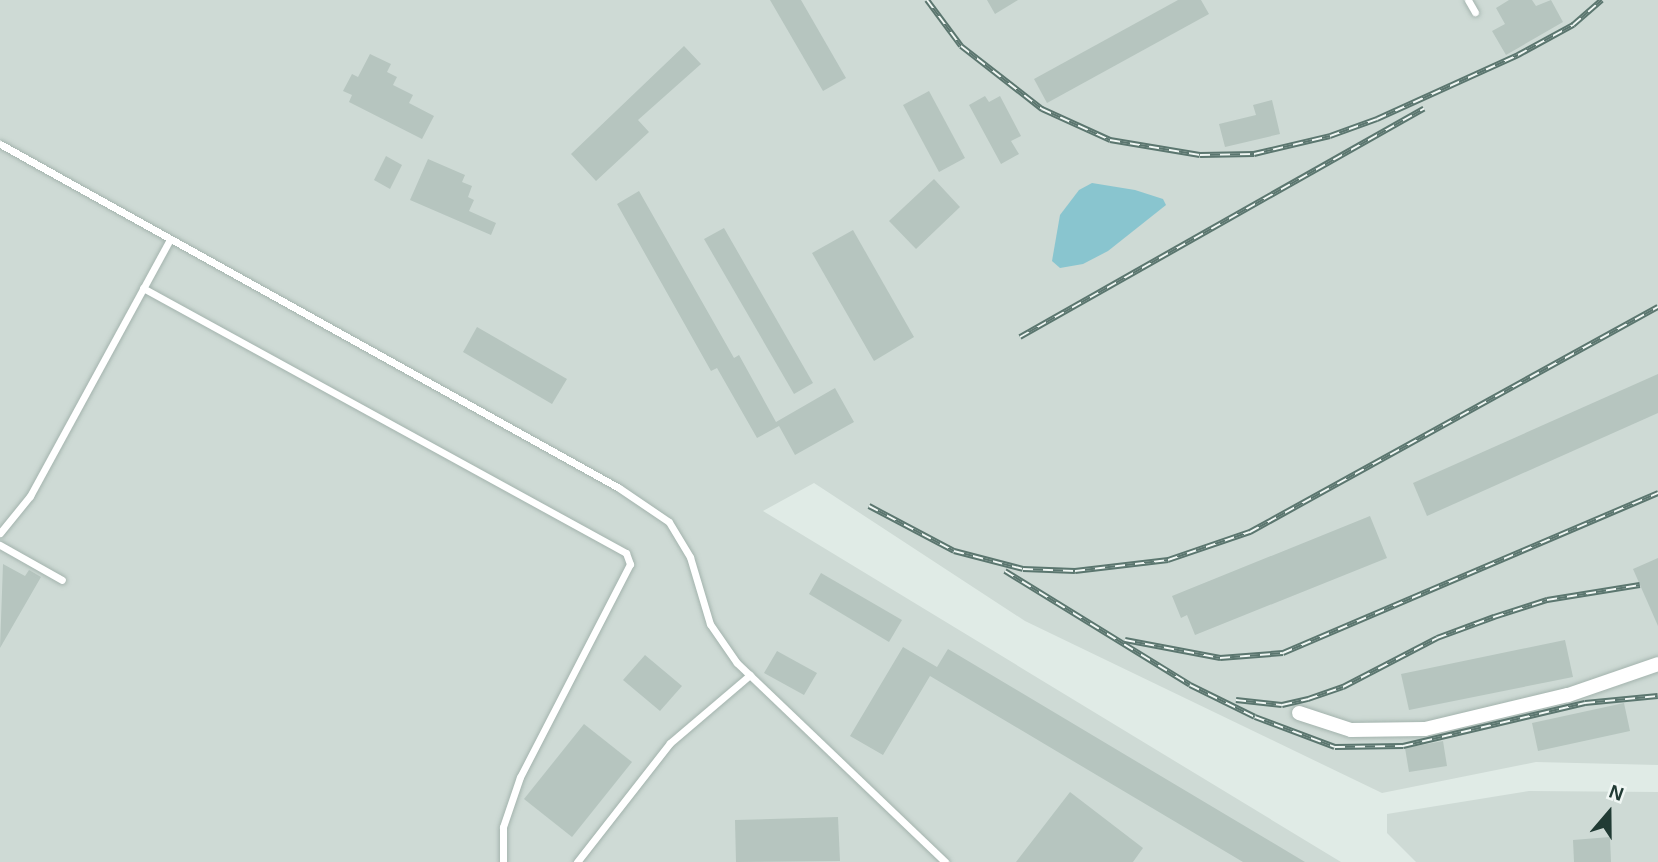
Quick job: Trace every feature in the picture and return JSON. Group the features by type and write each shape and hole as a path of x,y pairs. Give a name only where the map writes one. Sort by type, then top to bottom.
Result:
{"street":[{"path":"1299,713 1352,730 1425,729 1568,695 1658,664"}],"lane":[{"path":"1468,0 1475,12"},
{"path":"0,144 169,241 619,488 669,522 690,556 710,624 750,675 945,862"},
{"path":"0,533 30,496 169,241"},
{"path":"143,288 626,553 630,564 520,777 503,827 503,862"},
{"path":"0,545 62,580"},
{"path":"577,862 670,743 750,675"}],"shaded area":[{"path":"0,0 1658,0 1658,765 1536,762 1382,793 1025,621 814,483 763,511 1341,862 0,862"},
{"path":"1529,791 1658,792 1658,862 1416,862 1387,833 1387,814"}],"water":[{"path":"1092,183 1135,190 1163,199 1166,205 1108,251 1083,264 1060,268 1052,261 1060,215 1079,190"}],"building":[{"path":"770,0 801,0 846,78 823,91"},
{"path":"987,0 1018,0 995,14"},
{"path":"1178,0 1201,0 1209,14 1047,103 1034,79"},
{"path":"1509,0 1532,0 1536,6 1551,0 1563,22 1506,55 1492,31 1505,24 1496,8"},
{"path":"684,46 701,64 638,120 649,132 596,181 571,154"},
{"path":"370,54 391,64 387,72 397,77 393,85 413,95 409,103 434,116 422,139 349,102 352,95 343,91 352,74 358,77"},
{"path":"929,91 965,158 939,172 903,105"},
{"path":"985,96 989,102 1000,96 1021,136 1011,141 1019,154 1001,164 969,105"},
{"path":"1272,100 1280,134 1225,147 1219,124 1256,115 1253,105"},
{"path":"386,156 402,165 390,189 374,180"},
{"path":"428,159 465,175 462,182 472,186 468,197 474,200 469,211 496,223 491,235 410,200"},
{"path":"934,179 960,207 916,249 889,221"},
{"path":"639,191 734,358 739,355 776,422 835,388 854,422 795,455 779,426 757,438 717,368 711,371 617,204"},
{"path":"724,228 813,383 794,394 704,239"},
{"path":"853,230 914,337 874,361 812,253"},
{"path":"477,327 567,379 552,404 463,352"},
{"path":"1658,374 1658,413 1427,516 1413,483"},
{"path":"1370,516 1387,558 1195,635 1187,615 1181,618 1172,596"},
{"path":"1658,558 1658,626 1633,569"},
{"path":"3,564 25,576 29,570 41,577 0,648"},
{"path":"821,573 902,620 889,642 809,594"},
{"path":"1565,640 1573,677 1409,710 1401,674"},
{"path":"903,647 937,667 948,649 1305,862 1243,862 930,676 883,755 850,736"},
{"path":"777,651 817,673 804,695 764,673"},
{"path":"645,655 682,686 660,711 623,680"},
{"path":"1624,703 1630,731 1538,751 1532,723"},
{"path":"584,724 632,762 572,837 524,799"},
{"path":"1443,741 1447,766 1409,772 1405,748"},
{"path":"1070,792 1143,848 1133,862 1016,862"},
{"path":"838,817 840,861 736,862 735,820"},
{"path":"1610,837 1611,862 1574,862 1573,840"}],"railway":[{"path":"927,0 961,46 1042,109 1110,140 1200,155 1254,154 1330,136 1377,119 1518,55 1573,25 1602,0"},
{"path":"1020,337 1424,108"},
{"path":"869,506 954,551 1023,569 1075,571 1168,560 1250,532 1658,307"},
{"path":"1125,640 1220,658 1283,653 1658,493"},
{"path":"1005,571 1190,685 1255,717 1335,747 1403,746 1585,703 1658,696"},
{"path":"1236,700 1282,705 1308,699 1343,687 1437,638 1494,617 1547,600 1640,585"}]}
